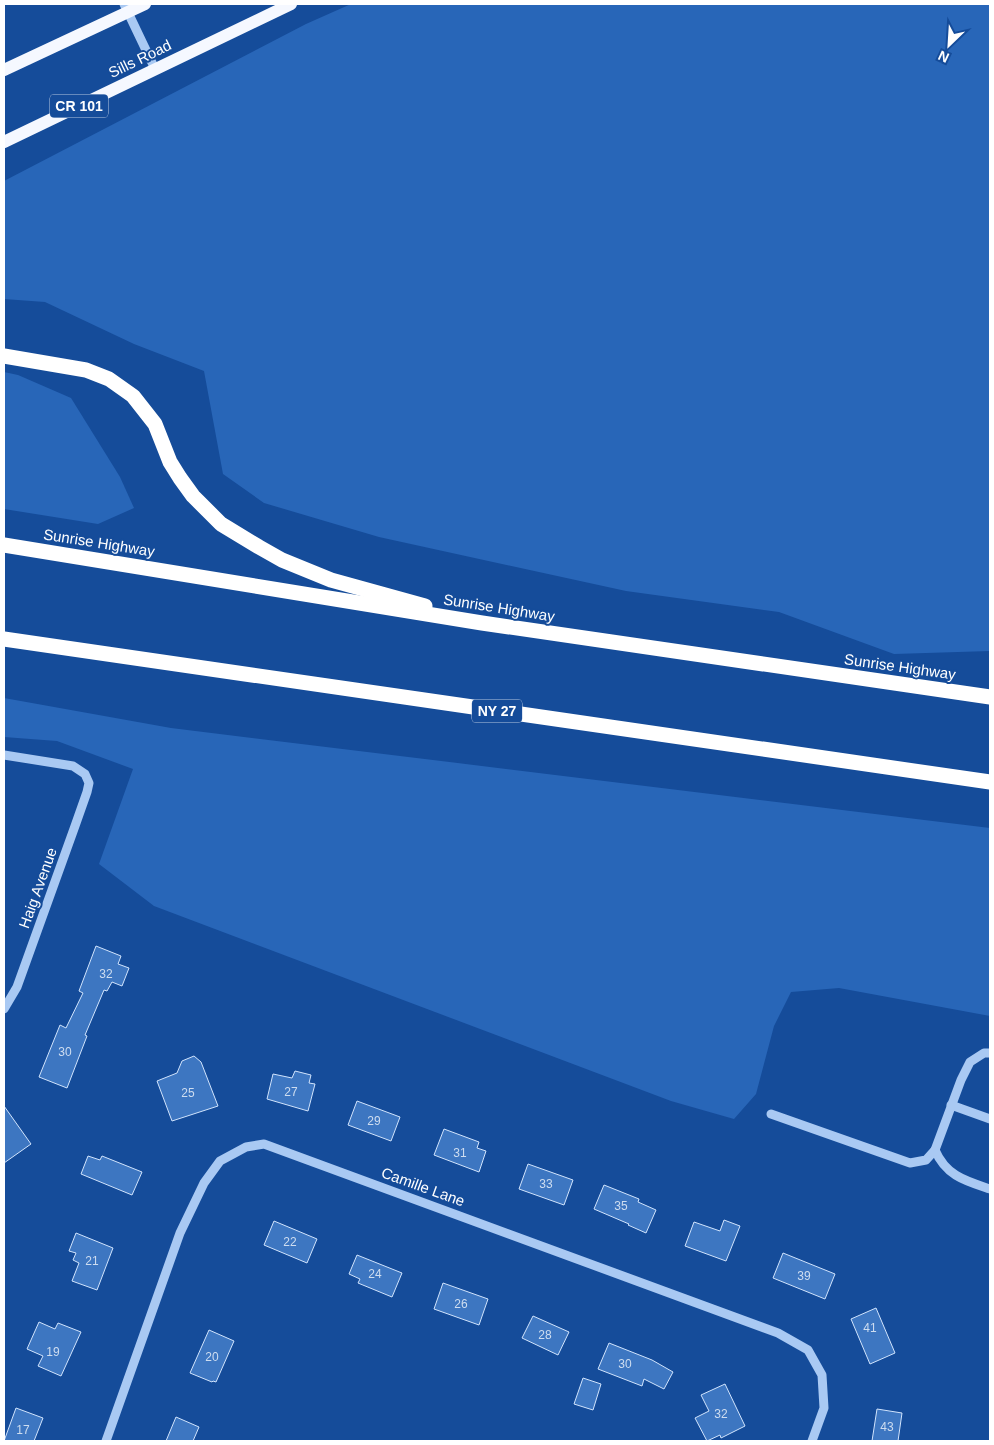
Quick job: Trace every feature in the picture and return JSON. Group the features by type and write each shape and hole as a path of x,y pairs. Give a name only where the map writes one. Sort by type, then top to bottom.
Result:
{"highway":[{"path":"4,356 86,370 109,379 133,396 155,424 170,462 193,496 221,524 259,548 282,560 331,580 482,624"},
{"name":"Sunrise Highway","path":"4,545 482,624 990,698"},
{"name":"NY 27","path":"4,639 990,782"}],"main road":[{"path":"4,70 126,8 145,4"},
{"name":"Sills Road","path":"4,142 291,4"}],"street":[{"path":"126,8 155,70"},
{"name":"Haig Avenue","path":"4,755 73,766 85,774 89,783 17,987 4,1009"},
{"path":"771,1114 910,1163 926,1160 936,1150 951,1106 970,1062 984,1053 990,1053"},
{"path":"951,1106 990,1119"},
{"name":"Camille Lane","path":"106,1441 180,1233 204,1182 220,1161 246,1147 264,1144 778,1333 808,1350 822,1375 824,1408 812,1441"},
{"path":"936,1150 941,1163 952,1173 990,1190"}],"shaded area":[{"path":"351,4 990,4 990,651 894,654 779,612 626,591 379,537 264,503 223,474 204,371 134,344 45,302 4,299 4,181 306,24"},
{"path":"4,372 18,375 71,398 120,477 134,508 98,524 4,509"},
{"path":"4,698 171,728 990,828 990,1016 839,988 791,992 774,1026 756,1094 734,1119 671,1101 154,906 99,864 133,769 57,741 4,737"}],"building":[{"path":"96,946 121,956 118,964 129,968 122,986 112,982 107,991 104,990 85,1035 87,1036 67,1088 39,1077 60,1025 66,1028 83,993 79,991"},
{"path":"194,1056 201,1062 218,1106 172,1121 157,1081 177,1073 182,1061"},
{"path":"295,1071 311,1075 309,1083 315,1084 308,1111 267,1099 273,1074 292,1078"},
{"path":"357,1101 400,1117 391,1141 348,1125"},
{"path":"4,1106 31,1144 4,1163"},
{"path":"444,1129 479,1142 477,1148 486,1151 479,1172 434,1155"},
{"path":"88,1156 100,1160 102,1156 142,1172 132,1195 81,1174"},
{"path":"528,1164 573,1180 564,1205 519,1189"},
{"path":"604,1185 639,1199 638,1202 656,1210 646,1233 594,1209"},
{"path":"724,1220 740,1226 726,1261 685,1246 694,1222 720,1231"},
{"path":"274,1221 317,1239 307,1263 264,1245"},
{"path":"76,1233 113,1248 97,1290 72,1281 79,1263 73,1260 76,1253 69,1251"},
{"path":"783,1253 835,1274 825,1299 773,1278"},
{"path":"357,1255 402,1273 392,1297 358,1283 360,1279 349,1274"},
{"path":"443,1283 488,1299 479,1325 434,1309"},
{"path":"876,1308 895,1353 870,1364 851,1319"},
{"path":"533,1316 569,1332 558,1355 522,1338"},
{"path":"39,1322 55,1329 58,1323 81,1332 61,1376 38,1366 43,1356 27,1349"},
{"path":"209,1330 234,1341 216,1382 190,1373"},
{"path":"609,1343 652,1360 673,1372 664,1389 644,1379 642,1386 598,1369"},
{"path":"583,1378 601,1384 593,1410 574,1404"},
{"path":"725,1384 745,1426 721,1438 720,1435 707,1441 695,1418 709,1411 701,1395"},
{"path":"16,1408 43,1418 34,1441 4,1441"},
{"path":"877,1409 902,1413 898,1441 872,1441"},
{"path":"176,1417 199,1427 193,1441 166,1441"}]}
